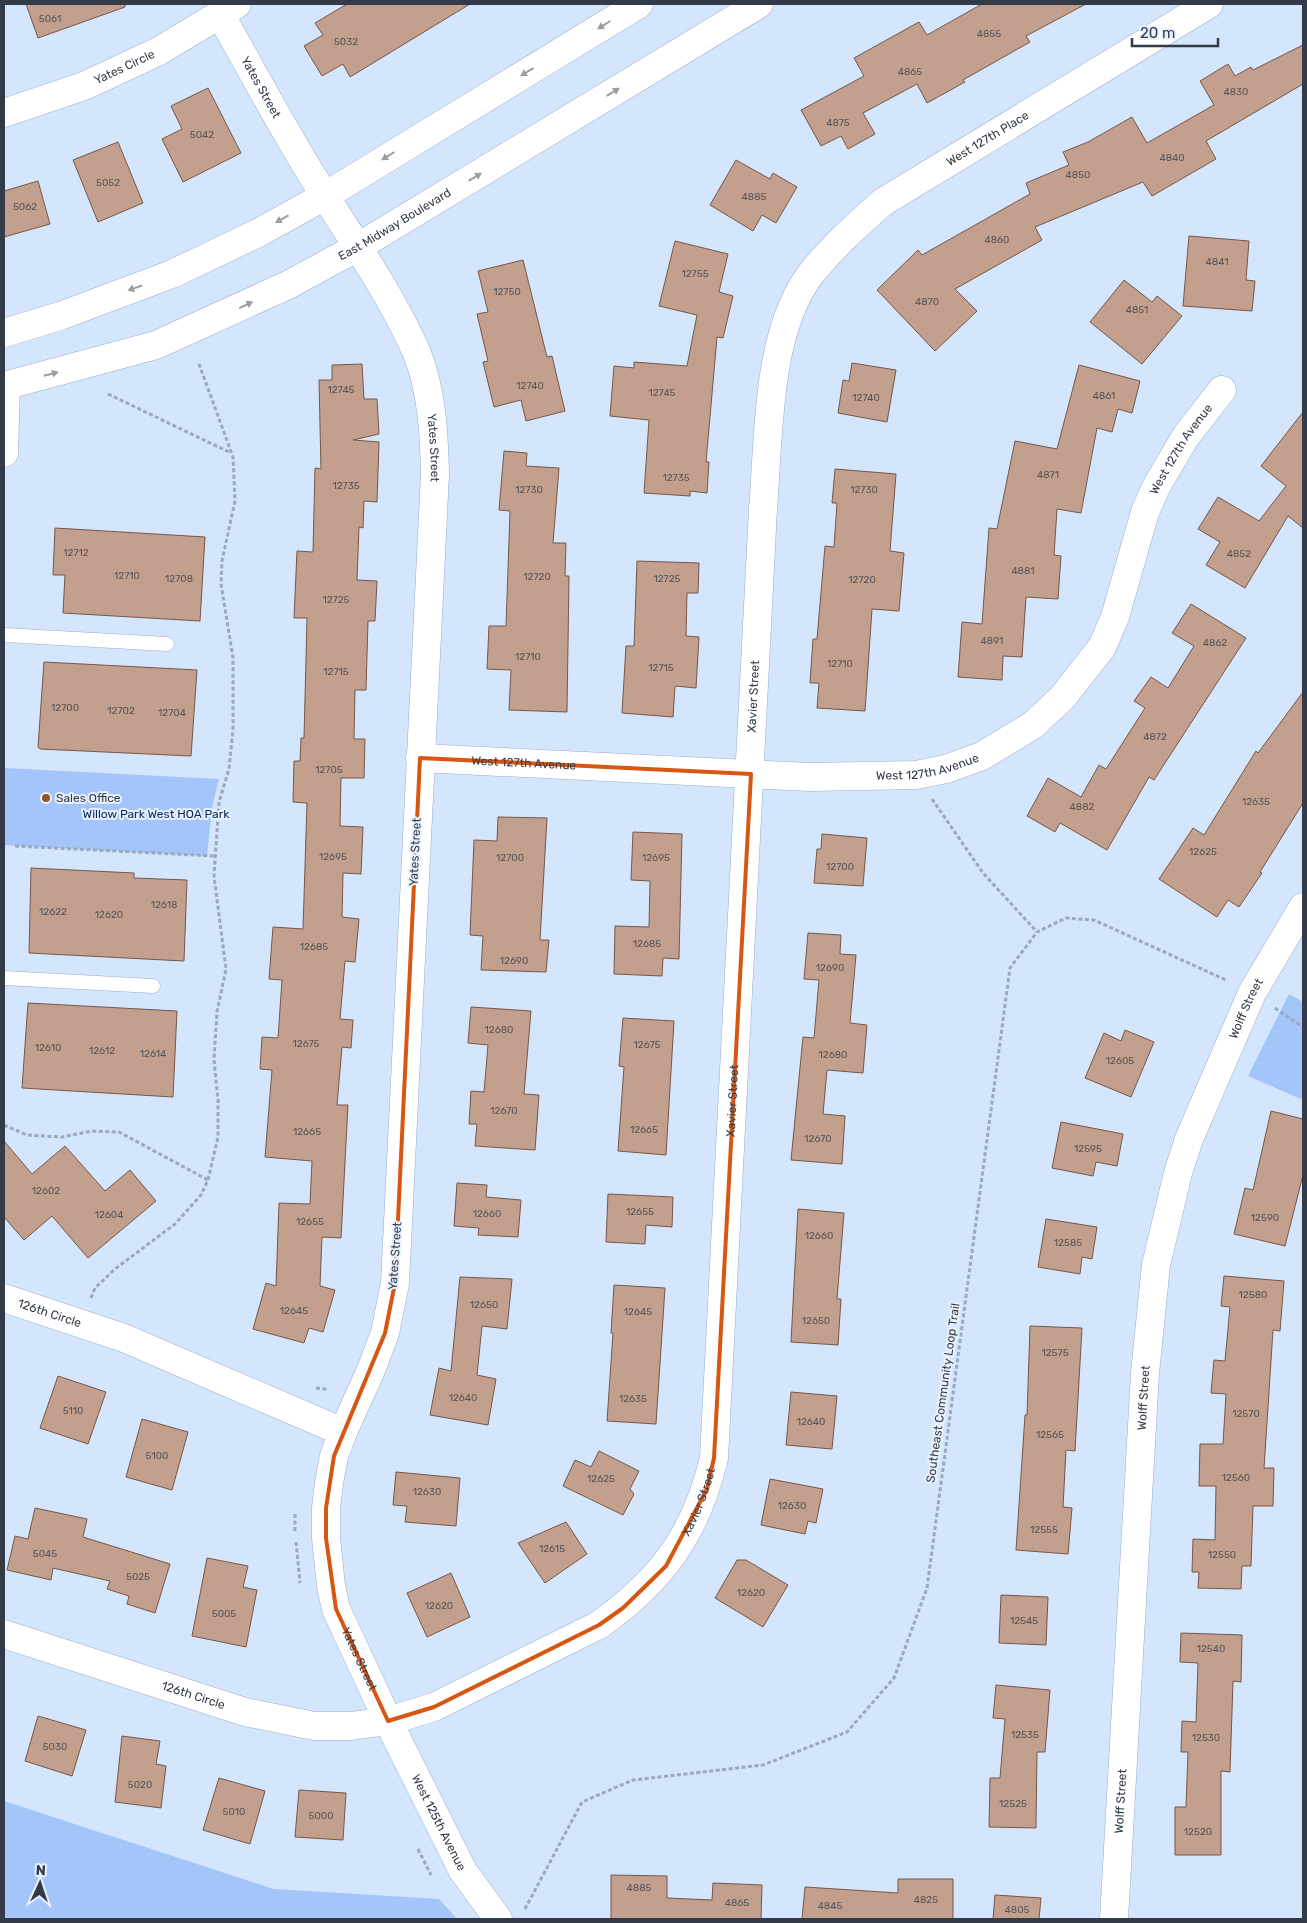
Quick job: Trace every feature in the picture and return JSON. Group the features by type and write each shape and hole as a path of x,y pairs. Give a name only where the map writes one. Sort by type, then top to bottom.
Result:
{"street":[{"path":"4,332 60,316 172,274 249,237 325,196 640,4"},
{"name":"East Midway Boulevard","path":"5,386 156,345 288,285 358,247 759,4"},
{"name":"West 127th Place","path":"794,306 809,277 837,243 883,202 1210,4"},
{"name":"Yates Street","path":"228,9 325,196 379,281 416,353 429,401 433,431 435,474 395,1283 385,1333 334,1456 326,1508 326,1538 331,1586 336,1609 388,1721"},
{"name":"Yates Circle","path":"4,113 84,86 159,51 228,9"},
{"name":"Xavier Street","path":"388,1721 434,1707 599,1625 623,1608 650,1584 666,1566 707,1489 715,1448 751,774 763,509 773,379 781,336 794,306"},
{"path":"4,453 5,386"},
{"name":"West 127th Avenue","path":"420,758 810,777 916,775 946,769 982,756 1033,725 1062,698 1102,647 1115,616 1145,512 1156,487 1186,436 1222,390"},
{"name":"Wolff Street","path":"1114,1919 1145,1374 1156,1265 1178,1173 1189,1139 1252,993 1303,907"},
{"name":"126th Circle","path":"4,1298 124,1338 344,1432"},
{"name":"126th Circle","path":"4,1634 245,1712 285,1722 314,1726 351,1726 388,1721"},
{"name":"West 125th Avenue","path":"388,1721 463,1871 498,1919"}],"lane":[{"path":"4,635 167,644"},
{"path":"4,978 153,986"}],"path":[{"path":"78,1323 95,1288 115,1268 174,1224 201,1195 208,1180 218,1137 218,1100 214,1060 216,1012 226,969 214,876 219,802 229,769 233,730 233,658 221,584 222,561 235,501 232,452 199,364"},
{"path":"108,394 232,452"},
{"path":"916,775 983,873 1037,932"},
{"path":"15,846 215,856"},
{"name":"Southeast Community Loop Trail","path":"524,1911 582,1802 633,1780 763,1765 847,1732 894,1678 927,1588 1010,968 1037,932 1066,918 1094,920 1252,993 1303,1027"},
{"path":"4,1125 27,1135 62,1137 92,1131 119,1132 208,1180"},
{"path":"82,1294 100,1301"},
{"path":"311,1388 325,1389 316,1420"},
{"path":"296,1511 296,1554 302,1590"},
{"path":"416,1846 433,1878"}],"highlighted area":[{"path":"420,758 751,774 714,1458 707,1489 666,1566 623,1608 599,1625 434,1707 388,1721 336,1609 326,1538 326,1508 334,1456 385,1333 395,1283"}],"green space":[{"name":"Willow Park West HOA Park","path":"4,768 219,779 212,807 207,856 4,845"},
{"path":"1289,994 1303,1002 1303,1100 1248,1076"},
{"path":"4,1801 274,1889 439,1899 457,1919 4,1919"}],"building":[{"path":"26,4 125,4 125,7 38,38"},
{"path":"347,4 470,4 350,77 343,64 322,76 304,46 323,35 315,23"},
{"path":"982,4 1086,4 1026,36 1030,42 927,103 917,84 863,113 875,134 848,149 841,136 821,146 801,110 864,76 854,58 919,22 927,35"},
{"path":"1303,45 1303,84 1206,141 1216,159 1152,196 1143,182 1035,227 1042,240 955,289 977,311 935,351 877,290 918,250 922,255 1030,194 1026,183 1069,165 1063,152 1088,142 1132,117 1147,143 1214,105 1200,81 1228,64 1235,76 1251,67 1253,70"},
{"path":"208,88 241,153 183,182 162,139 182,129 171,106"},
{"path":"118,142 143,203 98,222 73,160"},
{"path":"736,160 770,179 773,173 797,187 776,223 762,215 753,231 710,205"},
{"path":"38,181 50,224 4,237 4,191"},
{"path":"1189,236 1249,241 1246,280 1255,281 1252,311 1183,306"},
{"path":"675,241 728,254 719,292 733,296 723,338 717,337 706,462 709,462 707,493 690,491 690,496 644,493 649,420 610,416 614,366 634,368 634,362 687,366 697,315 659,306"},
{"path":"523,260 547,357 552,356 565,411 526,421 521,400 494,407 483,362 488,361 477,314 488,312 478,271"},
{"path":"1124,280 1152,302 1157,296 1182,316 1142,364 1090,322"},
{"path":"852,363 896,370 887,422 838,413 843,380 849,381"},
{"path":"362,364 364,399 377,399 379,434 353,440 379,442 377,502 364,501 363,528 359,527 357,580 377,581 375,621 368,621 366,690 355,690 354,739 365,739 364,778 341,778 340,826 363,827 361,874 343,873 342,917 359,919 355,962 345,961 340,1019 353,1020 351,1048 342,1047 337,1105 348,1105 341,1238 322,1237 320,1286 335,1290 323,1332 309,1328 304,1343 253,1329 266,1283 276,1286 279,1203 310,1204 312,1161 265,1157 272,1070 260,1069 262,1037 278,1038 282,980 269,979 273,927 303,929 307,803 293,802 294,761 300,761 301,738 304,738 307,618 294,618 297,551 313,552 315,468 321,469 319,380 332,380 332,365"},
{"path":"1079,365 1140,381 1132,413 1118,409 1112,432 1097,428 1081,513 1057,509 1054,555 1061,556 1058,599 1026,597 1022,657 1003,656 1002,680 958,677 962,622 982,624 989,528 997,529 1015,441 1057,449"},
{"path":"1303,412 1303,528 1288,516 1245,588 1206,565 1220,542 1198,529 1218,497 1259,521 1286,486 1261,466"},
{"path":"504,451 527,453 526,466 559,468 553,543 566,543 565,576 569,576 567,712 509,710 511,670 487,669 489,626 506,626 510,511 499,510"},
{"path":"835,469 896,474 890,551 904,553 899,611 872,609 865,711 817,708 819,683 810,683 813,639 817,639 825,546 834,547 837,503 832,503"},
{"path":"55,528 205,537 200,621 63,613 65,575 53,575"},
{"path":"637,561 699,563 698,593 687,593 686,636 699,637 696,688 675,686 673,717 622,713 626,646 634,646"},
{"path":"1191,604 1246,638 1154,780 1149,777 1107,850 1060,823 1055,832 1027,816 1048,778 1081,797 1099,765 1106,769 1145,708 1134,701 1151,677 1168,688 1194,646 1172,633"},
{"path":"44,662 197,670 191,756 40,749 38,747"},
{"path":"1303,692 1303,803 1260,872 1262,873 1239,907 1228,900 1217,917 1159,879 1193,828 1204,835 1256,751 1258,753"},
{"path":"498,817 547,818 540,940 549,940 546,972 481,970 483,936 470,935 474,840 497,841"},
{"path":"633,832 682,834 679,959 663,958 662,976 614,974 615,926 649,927 650,881 631,880"},
{"path":"822,834 867,838 863,886 814,883 817,849 821,849"},
{"path":"31,868 134,873 134,878 187,880 184,961 29,953"},
{"path":"808,933 841,935 840,954 856,955 850,1023 867,1025 863,1073 827,1070 823,1114 845,1116 842,1164 791,1160 803,1037 814,1038 819,980 804,979"},
{"path":"28,1003 177,1011 173,1097 22,1088"},
{"path":"471,1007 531,1011 524,1094 539,1095 535,1150 475,1146 477,1124 469,1124 471,1091 484,1092 488,1045 468,1043"},
{"path":"623,1018 674,1021 666,1155 618,1151 624,1067 619,1066"},
{"path":"1125,1030 1154,1042 1131,1097 1085,1078 1104,1033 1121,1041"},
{"path":"1271,1111 1303,1119 1303,1175 1285,1246 1234,1234 1245,1188 1253,1190"},
{"path":"1061,1122 1123,1134 1117,1166 1096,1162 1093,1176 1052,1168"},
{"path":"4,1141 32,1174 65,1146 105,1191 130,1170 156,1201 88,1258 52,1216 24,1240 4,1217"},
{"path":"457,1183 487,1185 486,1197 521,1200 518,1237 478,1235 479,1228 454,1226"},
{"path":"608,1194 673,1197 672,1227 646,1225 645,1244 606,1242"},
{"path":"798,1209 844,1213 837,1299 841,1299 838,1345 791,1342"},
{"path":"1046,1219 1097,1227 1092,1259 1082,1257 1080,1274 1038,1267"},
{"path":"1224,1276 1284,1281 1280,1331 1273,1330 1264,1468 1274,1468 1273,1506 1253,1506 1251,1566 1242,1566 1241,1589 1198,1588 1199,1572 1192,1572 1193,1539 1215,1540 1216,1486 1199,1486 1200,1444 1223,1444 1226,1394 1211,1393 1214,1360 1225,1361 1230,1307 1221,1306"},
{"path":"460,1277 512,1279 507,1329 482,1326 477,1375 496,1379 488,1425 430,1415 439,1368 451,1371"},
{"path":"614,1285 665,1288 656,1424 607,1421"},
{"path":"1030,1326 1082,1328 1075,1451 1066,1450 1063,1507 1072,1508 1068,1554 1016,1550 1025,1415 1027,1415"},
{"path":"58,1376 106,1392 88,1444 40,1428"},
{"path":"791,1392 837,1396 832,1449 786,1445"},
{"path":"142,1419 188,1432 172,1490 126,1477"},
{"path":"599,1451 639,1471 630,1489 634,1494 623,1515 563,1486 575,1460 591,1467"},
{"path":"396,1472 460,1478 456,1526 405,1522 407,1506 393,1505"},
{"path":"770,1479 823,1489 816,1523 808,1521 805,1534 761,1525"},
{"path":"35,1508 87,1519 83,1537 170,1564 155,1613 127,1604 129,1596 107,1589 110,1581 53,1568 51,1580 7,1570 15,1536 28,1539"},
{"path":"566,1522 587,1554 545,1583 518,1543"},
{"path":"207,1558 248,1566 243,1587 257,1590 246,1647 192,1636"},
{"path":"737,1560 746,1560 788,1585 763,1627 715,1598"},
{"path":"451,1573 470,1617 427,1637 407,1593"},
{"path":"1001,1595 1048,1597 1046,1645 999,1643"},
{"path":"1181,1633 1242,1635 1241,1682 1233,1681 1230,1772 1221,1771 1221,1855 1175,1855 1175,1807 1186,1807 1188,1752 1181,1752 1182,1721 1196,1722 1198,1663 1180,1662"},
{"path":"996,1685 1050,1690 1045,1752 1037,1752 1036,1828 989,1827 990,1778 1000,1778 1005,1719 993,1718"},
{"path":"38,1716 86,1730 72,1776 25,1761"},
{"path":"122,1736 160,1741 156,1764 166,1766 161,1808 115,1802"},
{"path":"219,1778 265,1791 250,1844 203,1830"},
{"path":"299,1790 346,1793 343,1840 295,1837"},
{"path":"611,1875 667,1876 667,1898 712,1900 713,1883 762,1885 761,1919 611,1919"},
{"path":"898,1879 953,1879 953,1919 802,1919 805,1887 898,1893"},
{"path":"995,1895 1041,1898 1039,1919 993,1919"}],"place":[{"name":"Sales Office","path":"46,798"}]}
